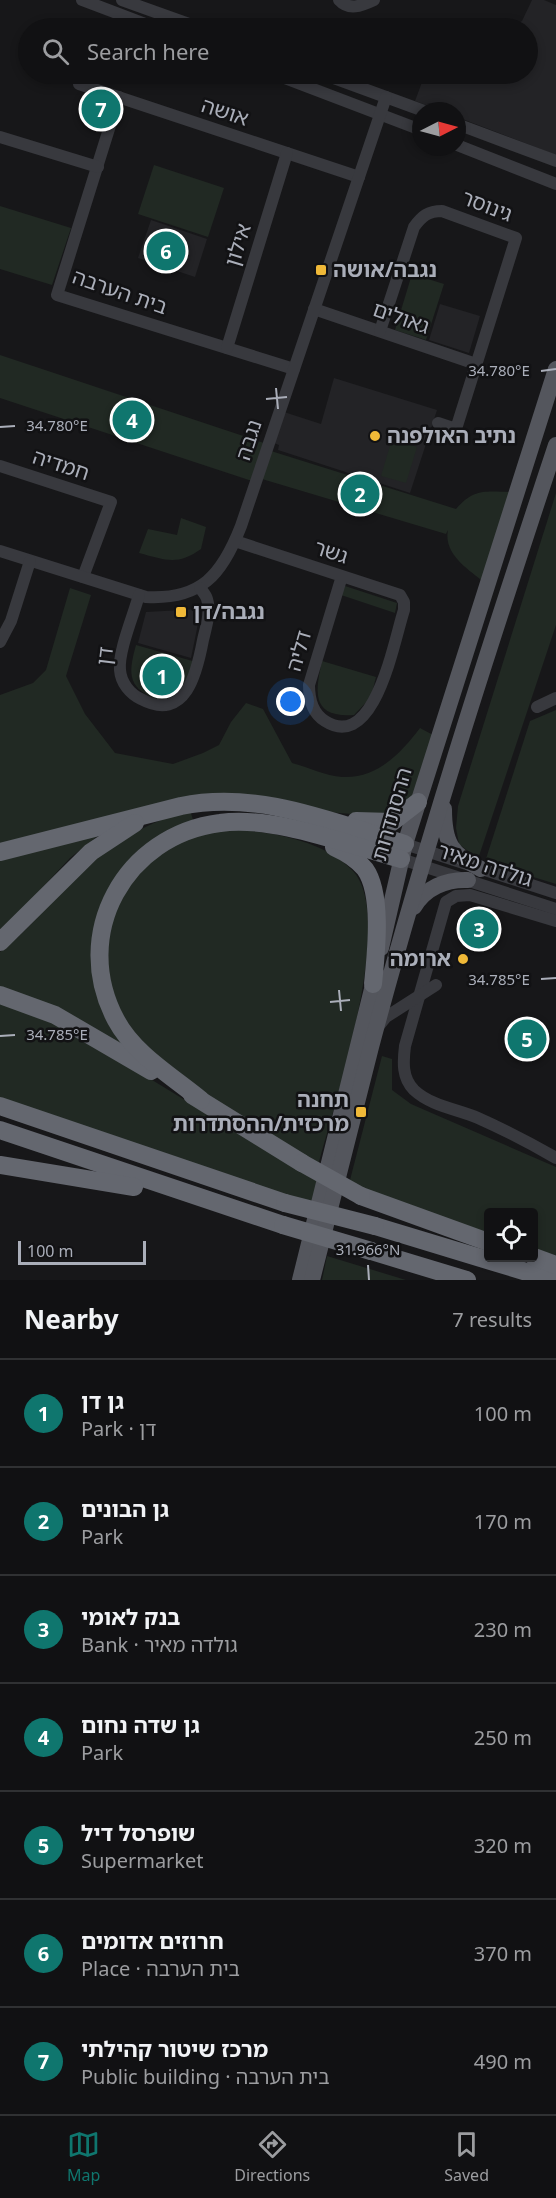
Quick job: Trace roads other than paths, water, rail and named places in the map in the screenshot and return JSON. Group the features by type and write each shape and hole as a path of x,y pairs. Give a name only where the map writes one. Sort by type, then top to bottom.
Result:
{"highway":[{"path":"0,852 172,808 209,801 276,806 312,816 403,851"},
{"path":"312,816 379,823 393,822 418,802"},
{"path":"0,942 91,852 134,824 172,808"},
{"path":"201,1100 141,1052 115,1020 101,979 99,959 101,933 108,909 119,886 134,866 153,848 178,833 207,825 235,821 271,824 306,833 403,851"},
{"path":"306,833 349,855 367,873 373,893 376,921 373,984"},
{"path":"0,995 55,1015 361,1196 484,1240"},
{"path":"0,1106 285,1203 375,1226 553,1280"},
{"path":"0,1130 215,1204 467,1280"},
{"path":"0,1165 103,1181 215,1204"},
{"path":"538,1258 556,1265"}],"main road":[{"name":"ההסתדרות","path":"300,1280 373,984 403,851 556,369"},
{"path":"312,1280 376,1029 425,858 556,445"},
{"path":"445,795 447,840 462,859 481,869"},
{"path":"409,916 428,891 444,883 468,880"}],"street":[{"path":"82,0 130,18"},
{"path":"122,0 172,18"},
{"path":"339,0 348,7 361,6 374,0"},
{"name":"אושה","path":"79,84 359,177"},
{"path":"300,84 412,126"},
{"path":"350,84 412,107"},
{"name":"נגבה","path":"200,588 228,557 235,542 386,97"},
{"name":"בית הערבה","path":"120,98 57,295 294,369"},
{"path":"466,127 556,161"},
{"path":"0,137 98,167"},
{"path":"466,149 556,184"},
{"name":"אילון","path":"227,348 287,153"},
{"name":"גינוסר","path":"380,331 414,227 421,217 432,211 442,211 516,238 456,429 438,423"},
{"name":"גאולים","path":"314,309 476,364"},
{"name":"חמדיה","path":"0,466 111,502 83,577"},
{"name":"גשר","path":"235,542 400,595 404,602 404,610"},
{"path":"0,551 140,595 177,597 200,588"},
{"path":"0,642 11,621 30,561"},
{"name":"דליה","path":"342,576 309,685 312,705 322,720 337,726 354,723 374,705 404,610"},
{"name":"דן","path":"140,595 120,670 124,684 132,694 146,702 166,704 186,693 197,674 208,610 207,598 200,588"},
{"path":"537,707 556,698"},
{"name":"גולדה מאיר","path":"403,851 425,858 481,869 556,893"},
{"name":"גולדה מאיר","path":"425,858 468,880 556,909"},
{"path":"486,886 506,904"},
{"path":"556,921 506,904 470,895 456,896 446,902 417,998 405,1046 403,1066 407,1080 413,1089 428,1100 475,1117 519,1137 556,1158"},
{"path":"376,1029 386,1017 436,985"}],"place":[{"name":"מרכז שיטור קהילתי","path":"101,109"},
{"name":"חרוזים אדומים","path":"166,251"},
{"name":"נגבה/אושה","path":"321,270"},
{"name":"גן שדה נחום","path":"132,420"},
{"name":"נתיב האולפנה","path":"375,436"},
{"name":"גן הבונים","path":"360,494"},
{"name":"נגבה/דן","path":"181,612"},
{"name":"גן דן","path":"162,676"},
{"name":"בנק לאומי","path":"479,929"},
{"name":"ארומה","path":"463,959"},
{"name":"שופרסל דיל","path":"527,1039"},
{"name":"תחנה מרכזית/ההסתדרות","path":"361,1112"}]}
